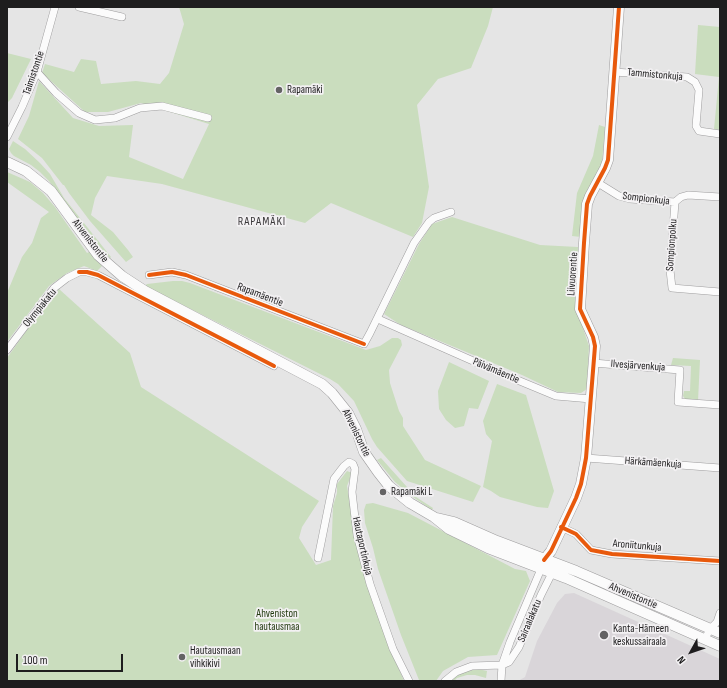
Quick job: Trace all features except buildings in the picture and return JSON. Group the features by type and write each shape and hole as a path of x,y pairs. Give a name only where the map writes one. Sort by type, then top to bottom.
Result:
{"main road":[{"name":"Liivuorentie","path":"543,564 551,551 581,484 586,458 594,341 581,313 580,305 587,204 608,160 619,7"},
{"name":"Ahvenistontie","path":"7,162 26,171 51,191 98,254 122,276 145,291 322,384 332,393 348,413 356,429 364,452 389,486 410,503 434,517 449,529 488,548 554,568 576,571 720,633"},
{"path":"551,551 554,568"},
{"name":"Ahvenistontie","path":"554,568 566,578 720,646"}],"street":[{"name":"Taimistontie","path":"7,137 37,72 55,7"},
{"path":"79,7 122,17"},
{"path":"37,72 56,93 79,113 95,120 115,118 140,108 162,106 208,118"},
{"name":"Tammistonkuja","path":"614,72 687,77 695,82 699,90 696,126 699,131 720,134"},
{"name":"Sompionkuja","path":"598,183 619,196 630,199 675,202 681,197 688,195 720,197"},
{"name":"Sompionpolku","path":"675,202 670,270 672,288 720,292"},
{"name":"Rapamäentie","path":"149,275 166,272 186,276 364,344 378,319 414,243 428,222 434,218 451,212"},
{"name":"Olympiakatu","path":"7,350 54,288 67,278 79,272 87,272 98,275 274,366"},
{"name":"Päivämäentie","path":"378,319 556,396 591,399"},
{"name":"Ilvesjärvenkuja","path":"593,363 680,370 678,402 720,405"},
{"name":"Härkämäenkuja","path":"586,458 720,468"},
{"name":"Hautaportinkuja","path":"318,558 334,479 349,462 353,464 355,469 352,492 357,535 370,584 393,649 409,681"},
{"name":"Aroniitunkuja","path":"561,527 576,534 591,550 612,554 720,561"},
{"name":"Sairaalakatu","path":"501,681 502,665 510,642 543,564"},
{"name":"Sairaalakatu","path":"502,665 510,662 515,654 554,568"},
{"path":"705,639 720,613"},
{"path":"445,681 456,672 472,666 502,665"}],"shaded area":[{"name":"Kanta-Hämeen keskussairaala","path":"574,593 720,659 720,681 518,681 525,677 537,641 557,603 565,594"}],"green space":[{"path":"179,7 493,7 488,26 471,68 438,79 417,105 429,187 422,223 413,237 331,203 305,223 162,184 107,176 95,198 91,215 113,232 128,250 133,257 126,262 90,221 42,158 18,139 29,116 39,81 73,118 99,126 133,125 129,157 183,179 209,124 141,103 108,112 85,112 42,73 45,64 74,72 81,59 96,61 101,84 136,81 160,84 169,73 184,24"},
{"path":"698,25 720,27 720,130 714,129 719,77 695,74"},
{"path":"7,53 31,59 12,98 7,103"},
{"path":"599,125 605,127 602,163 587,191 581,237 572,236 577,193 593,156"},
{"path":"13,141 25,149 50,174 64,198 111,257 110,258 95,242 49,181 31,165 11,153 9,149"},
{"path":"7,172 30,182 43,193 55,207 87,253 89,252 102,266 97,271 84,266 67,273 49,286 7,342 7,293 22,257 32,243 41,218 49,212 7,182"},
{"path":"452,217 540,245 578,247 576,308 589,346 587,389 581,393 558,392 522,375 401,325 384,314 419,244 432,224"},
{"path":"173,281 190,283 366,350 380,346 392,338 398,338 401,340 402,345 389,370 390,383 399,411 403,418 403,426 425,460 481,486 473,502 407,481 377,447 354,401 338,384 145,286 147,284"},
{"name":"Ahveniston hautausmaa","path":"59,289 130,353 141,387 319,501 302,527 299,538 316,565 331,560 333,506 337,493 337,484 347,471 352,473 347,486 359,556 391,650 404,681 7,681 7,358 49,299"},
{"path":"673,358 700,360 698,401 686,400 683,396 684,391 690,391 691,366 671,365"},
{"path":"449,362 489,381 478,409 469,408 464,426 455,428 446,420 439,409 438,391"},
{"path":"497,384 526,395 554,491 548,508 537,507 500,497 483,487 492,441 486,434 483,421"},
{"path":"381,458 416,497 433,508 432,510 395,482 377,460"},
{"path":"373,503 408,513 515,569 526,571 530,581 497,655 468,657 443,671 436,681 419,680 401,635 378,569 365,523 364,510 366,504"},
{"path":"478,669 487,671 486,678 475,675 467,675 457,678 454,681 449,681 459,674"}],"cycle path":[{"path":"544,560 551,551 576,498 581,484 586,458 595,346 593,337 580,309 584,243 587,204 608,160 619,7"},
{"path":"79,272 87,272 98,275 274,366"},
{"path":"149,275 172,272 186,275 364,344"},
{"path":"561,527 576,534 591,550 612,554 720,561"}],"place":[{"name":"Rapamäki","path":"279,90"},
{"name":"Rapamäki L","path":"383,492"},
{"name":"Kanta-Hämeen keskussairaala","path":"604,635"},
{"name":"Hautausmaan vihkikivi","path":"182,657"}],"district":[{"name":"RAPAMÄKI","path":"262,222"}]}
